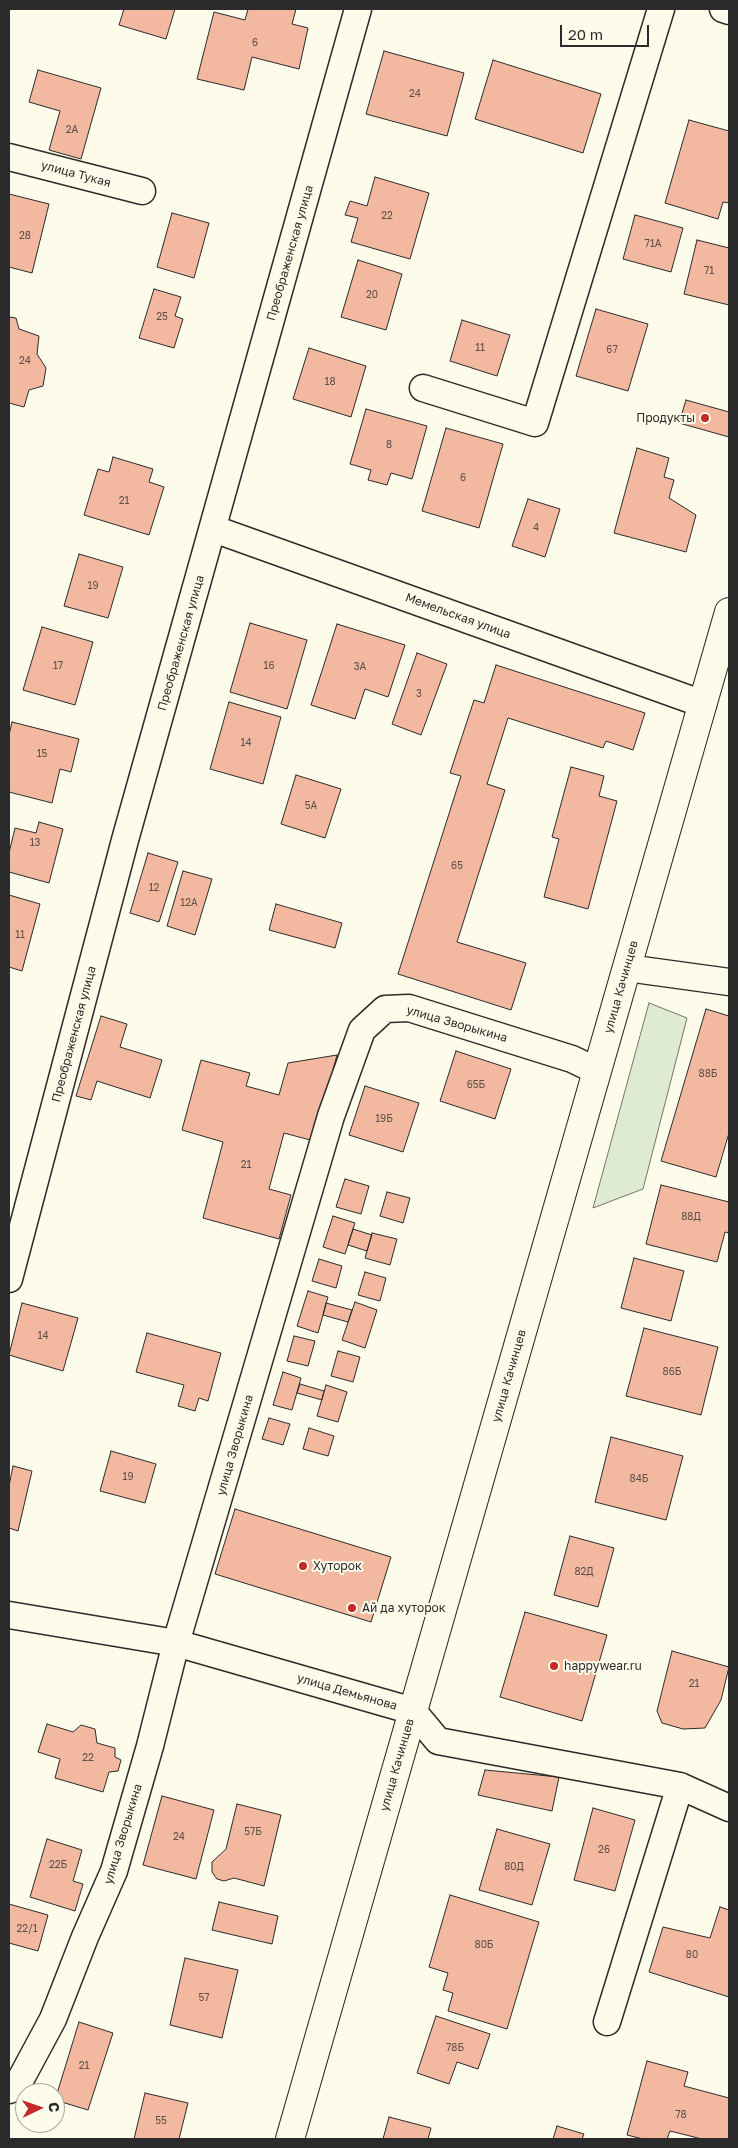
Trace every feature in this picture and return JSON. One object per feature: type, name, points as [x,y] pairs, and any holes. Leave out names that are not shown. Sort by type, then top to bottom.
[{"type":"main road","name":"улица Качинцев","points":[[290,2139],[729,612]]},
{"type":"street","name":"Преображенская улица","points":[[9,1279],[123,850],[358,9]]},
{"type":"street","points":[[423,388],[535,423],[661,9]]},
{"type":"street","points":[[723,9],[729,11]]},
{"type":"street","name":"улица Тукая","points":[[9,156],[142,192]]},
{"type":"street","name":"Мемельская улица","points":[[214,529],[703,704]]},
{"type":"street","points":[[627,968],[729,982]]},
{"type":"street","name":"улица Зворыкина","points":[[9,2090],[17,2086],[53,2019],[85,1937],[114,1871],[150,1746],[176,1643],[331,1116],[362,1030],[384,1009],[409,1008],[572,1059],[597,1071]]},
{"type":"street","name":"улица Демьянова","points":[[9,1615],[176,1643],[413,1711],[438,1741],[680,1786],[729,1808]]},
{"type":"street","points":[[607,2022],[680,1786]]},
{"type":"green space","points":[[649,1003],[687,1018],[643,1189],[593,1208]]},
{"type":"building","points":[[124,9],[175,9],[166,39],[119,25]]},
{"type":"building","points":[[248,9],[296,9],[292,24],[308,28],[299,69],[252,57],[244,90],[197,79],[214,12],[245,20]]},
{"type":"building","points":[[384,51],[464,73],[447,136],[366,114]]},
{"type":"building","points":[[493,60],[601,94],[583,153],[475,119]]},
{"type":"building","points":[[38,70],[101,88],[81,159],[49,150],[60,111],[29,102]]},
{"type":"building","points":[[689,120],[729,131],[729,203],[723,202],[718,219],[665,203]]},
{"type":"building","points":[[375,177],[429,193],[410,259],[351,242],[358,218],[345,215],[350,201],[367,206]]},
{"type":"building","points":[[9,194],[49,204],[32,273],[9,267]]},
{"type":"building","points":[[172,213],[209,223],[194,278],[157,267]]},
{"type":"building","points":[[635,215],[683,228],[671,272],[623,259]]},
{"type":"building","points":[[697,240],[729,248],[729,305],[684,294]]},
{"type":"building","points":[[358,260],[402,274],[386,330],[341,317]]},
{"type":"building","points":[[154,289],[181,297],[175,316],[183,319],[174,348],[139,338]]},
{"type":"building","points":[[596,309],[648,324],[628,391],[576,376]]},
{"type":"building","points":[[9,317],[16,318],[19,329],[39,336],[37,354],[46,368],[43,386],[29,390],[24,407],[9,403]]},
{"type":"building","points":[[462,320],[510,335],[497,376],[450,361]]},
{"type":"building","points":[[309,348],[366,366],[351,417],[293,399]]},
{"type":"building","name":"Продукты","points":[[686,400],[729,412],[729,437],[679,423]]},
{"type":"building","points":[[366,409],[427,426],[412,479],[391,473],[387,485],[368,480],[371,470],[350,464]]},
{"type":"building","points":[[446,428],[503,444],[479,528],[422,511]]},
{"type":"building","points":[[637,448],[669,458],[664,477],[674,480],[669,498],[696,515],[686,552],[614,533]]},
{"type":"building","points":[[113,457],[153,469],[149,482],[164,487],[149,535],[84,515],[98,469],[109,472]]},
{"type":"building","points":[[528,499],[560,509],[545,557],[512,546]]},
{"type":"building","points":[[79,554],[123,567],[108,618],[64,606]]},
{"type":"building","points":[[250,623],[307,640],[287,709],[230,692]]},
{"type":"building","points":[[337,624],[405,645],[388,697],[365,689],[355,719],[311,705]]},
{"type":"building","points":[[42,627],[93,642],[75,705],[23,690]]},
{"type":"building","points":[[417,653],[447,664],[421,735],[392,724]]},
{"type":"building","points":[[496,665],[645,713],[633,750],[606,741],[603,748],[508,718],[487,784],[505,790],[457,942],[526,963],[511,1010],[398,974],[461,776],[450,773],[474,700],[484,703]]},
{"type":"building","points":[[229,702],[281,717],[263,784],[210,769]]},
{"type":"building","points":[[12,722],[79,739],[71,772],[60,769],[52,803],[9,792],[9,735]]},
{"type":"building","points":[[571,767],[604,776],[599,796],[617,801],[588,909],[544,897],[559,839],[552,837]]},
{"type":"building","points":[[296,775],[341,789],[325,838],[281,824]]},
{"type":"building","points":[[39,822],[63,829],[49,883],[9,872],[9,853],[15,828],[36,833]]},
{"type":"building","points":[[148,853],[178,862],[159,922],[130,913]]},
{"type":"building","points":[[183,871],[212,879],[195,935],[167,926]]},
{"type":"building","points":[[9,895],[40,904],[22,971],[9,967]]},
{"type":"building","points":[[276,904],[342,923],[335,948],[269,930]]},
{"type":"building","points":[[706,1009],[729,1016],[729,1133],[716,1177],[661,1161]]},
{"type":"building","points":[[101,1016],[127,1024],[120,1047],[162,1060],[150,1098],[97,1081],[91,1100],[76,1096]]},
{"type":"building","points":[[456,1051],[511,1069],[495,1119],[440,1101]]},
{"type":"building","points":[[337,1055],[314,1141],[284,1133],[269,1189],[291,1195],[279,1239],[203,1218],[223,1142],[182,1130],[201,1060],[250,1073],[246,1086],[279,1095],[288,1063]]},
{"type":"building","points":[[365,1086],[419,1103],[403,1152],[349,1135]]},
{"type":"building","points":[[345,1179],[369,1186],[361,1214],[336,1207]]},
{"type":"building","points":[[661,1185],[729,1202],[729,1233],[725,1232],[717,1262],[646,1244]]},
{"type":"building","points":[[387,1192],[410,1198],[403,1223],[380,1216]]},
{"type":"building","points":[[333,1216],[355,1223],[345,1254],[323,1247]]},
{"type":"building","points":[[353,1229],[372,1235],[367,1251],[348,1245]]},
{"type":"building","points":[[372,1233],[397,1239],[390,1265],[365,1258]]},
{"type":"building","points":[[634,1258],[684,1271],[671,1321],[621,1308]]},
{"type":"building","points":[[319,1259],[342,1266],[336,1288],[312,1281]]},
{"type":"building","points":[[365,1272],[386,1278],[380,1301],[358,1295]]},
{"type":"building","points":[[308,1291],[328,1297],[318,1333],[297,1326]]},
{"type":"building","points":[[355,1302],[377,1310],[365,1348],[342,1340]]},
{"type":"building","points":[[22,1303],[78,1318],[63,1371],[9,1355]]},
{"type":"building","points":[[326,1303],[352,1310],[348,1322],[323,1315]]},
{"type":"building","points":[[644,1328],[718,1347],[701,1415],[626,1396]]},
{"type":"building","points":[[147,1333],[221,1353],[208,1401],[199,1398],[195,1411],[178,1406],[184,1385],[136,1372]]},
{"type":"building","points":[[294,1336],[315,1341],[308,1366],[287,1361]]},
{"type":"building","points":[[338,1351],[360,1357],[353,1382],[331,1376]]},
{"type":"building","points":[[283,1372],[301,1378],[292,1410],[273,1405]]},
{"type":"building","points":[[300,1384],[324,1391],[322,1400],[297,1393]]},
{"type":"building","points":[[326,1385],[347,1392],[338,1422],[317,1416]]},
{"type":"building","points":[[269,1418],[290,1424],[283,1445],[262,1439]]},
{"type":"building","points":[[309,1428],[334,1436],[328,1456],[303,1449]]},
{"type":"building","points":[[611,1437],[683,1456],[666,1520],[595,1502]]},
{"type":"building","points":[[111,1451],[156,1464],[145,1503],[100,1491]]},
{"type":"building","points":[[13,1466],[32,1471],[18,1531],[9,1528],[9,1486]]},
{"type":"building","name":"Хуторок","points":[[235,1509],[391,1557],[371,1622],[215,1574]]},
{"type":"building","points":[[570,1536],[614,1548],[598,1607],[554,1595]]},
{"type":"building","name":"happywear.ru","points":[[525,1612],[607,1635],[582,1721],[500,1697]]},
{"type":"building","points":[[672,1651],[729,1667],[721,1700],[705,1728],[683,1729],[662,1723],[657,1711]]},
{"type":"building","points":[[47,1724],[73,1732],[81,1725],[95,1729],[97,1743],[115,1748],[115,1757],[121,1760],[118,1771],[109,1772],[103,1792],[55,1778],[60,1759],[38,1752]]},
{"type":"building","points":[[485,1770],[559,1777],[552,1811],[478,1795]]},
{"type":"building","points":[[162,1796],[214,1810],[196,1879],[143,1865]]},
{"type":"building","points":[[237,1804],[281,1815],[264,1886],[234,1878],[224,1881],[217,1879],[212,1872],[212,1862],[226,1849]]},
{"type":"building","points":[[593,1808],[635,1820],[615,1891],[574,1880]]},
{"type":"building","points":[[497,1829],[550,1844],[532,1905],[479,1890]]},
{"type":"building","points":[[47,1839],[82,1850],[73,1881],[83,1884],[75,1911],[30,1897]]},
{"type":"building","points":[[450,1895],[539,1922],[507,2029],[448,2011],[453,1993],[443,1990],[448,1973],[429,1967]]},
{"type":"building","points":[[219,1902],[278,1916],[272,1944],[212,1930]]},
{"type":"building","points":[[9,1904],[48,1915],[38,1951],[9,1943]]},
{"type":"building","points":[[720,1907],[729,1910],[729,1997],[649,1972],[663,1927],[710,1938]]},
{"type":"building","points":[[185,1958],[238,1970],[222,2038],[170,2025]]},
{"type":"building","points":[[436,2016],[490,2034],[478,2069],[457,2062],[449,2084],[417,2073]]},
{"type":"building","points":[[79,2022],[113,2033],[88,2110],[65,2103],[65,2083],[60,2083]]},
{"type":"building","points":[[647,2061],[688,2072],[684,2086],[729,2098],[729,2139],[702,2139],[670,2131],[667,2139],[643,2139],[627,2135]]},
{"type":"building","points":[[145,2093],[188,2103],[179,2139],[134,2139]]},
{"type":"building","points":[[389,2117],[431,2128],[428,2139],[383,2139]]},
{"type":"building","points":[[557,2126],[584,2134],[582,2139],[553,2139]]},
{"type":"place","name":"Продукты","points":[[705,418]]},
{"type":"place","name":"Хуторок","points":[[303,1566]]},
{"type":"place","name":"Ай да хуторок","points":[[352,1608]]},
{"type":"place","name":"happywear.ru","points":[[554,1666]]}]
